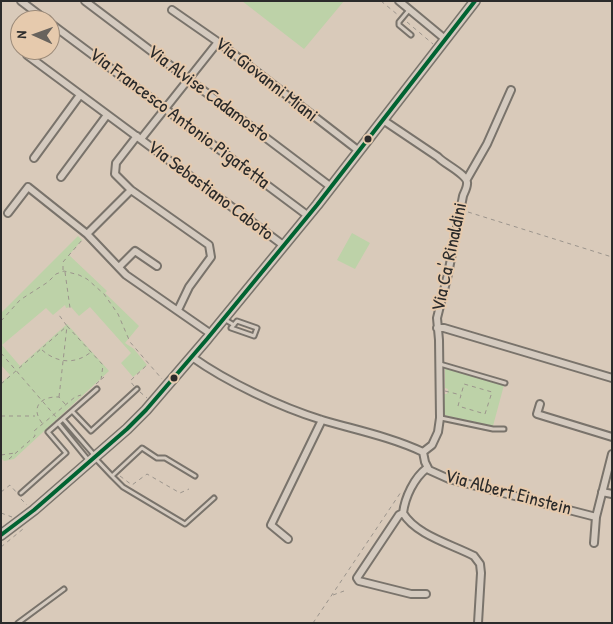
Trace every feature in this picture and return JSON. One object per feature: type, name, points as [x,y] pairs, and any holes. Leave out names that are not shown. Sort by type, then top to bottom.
[{"type":"main road","points":[[1,533],[9,524],[93,458],[146,410],[211,334],[331,187],[475,1]]},
{"type":"street","points":[[21,1],[33,10]]},
{"type":"street","name":"Via Alvise Cadamosto","points":[[85,1],[331,187]]},
{"type":"street","points":[[400,1],[445,40]]},
{"type":"street","name":"Via Giovanni Miani","points":[[172,10],[218,42],[358,152]]},
{"type":"street","name":"Via Francesco Antonio Pigafetta","points":[[60,30],[308,215]]},
{"type":"street","points":[[139,138],[218,42]]},
{"type":"street","name":"Via Sebastiano Caboto","points":[[34,60],[283,245]]},
{"type":"street","name":"Via Ca' Rinaldini","points":[[423,452],[434,442],[438,432],[440,418],[437,318],[448,274],[460,210],[468,184],[467,179],[487,144],[512,90]]},
{"type":"street","points":[[34,158],[80,94]]},
{"type":"street","points":[[61,177],[107,115]]},
{"type":"street","name":"Via Ca' Rinaldini","points":[[382,120],[438,156],[443,162],[467,179]]},
{"type":"street","name":"Via Sebastiano Caboto","points":[[131,190],[115,174],[116,163],[139,138]]},
{"type":"street","points":[[8,213],[28,187],[87,234],[126,275],[211,334]]},
{"type":"street","points":[[87,234],[131,190],[209,245],[211,257],[189,287],[178,310]]},
{"type":"street","points":[[119,267],[135,251],[157,266]]},
{"type":"street","points":[[437,328],[444,328],[612,378]]},
{"type":"street","name":"Via Albert Einstein","points":[[192,356],[224,377],[259,394],[322,420],[400,442],[423,452],[427,468],[431,472],[449,479],[596,517],[594,544]]},
{"type":"street","points":[[540,404],[537,414],[612,437]]},
{"type":"street","points":[[288,539],[270,525],[322,420]]},
{"type":"street","points":[[596,517],[612,454]]},
{"type":"street","points":[[427,468],[421,472],[410,491],[404,504],[403,513],[408,522],[420,531],[474,556],[480,564],[478,623]]},
{"type":"street","points":[[602,492],[612,494]]},
{"type":"street","points":[[403,513],[394,523],[357,578],[359,581],[411,594],[426,594]]},
{"type":"lane","points":[[409,10],[399,22],[399,26],[411,34]]},
{"type":"lane","points":[[223,319],[234,325]]},
{"type":"lane","points":[[238,321],[257,328],[254,336],[231,328],[234,325],[238,321]]},
{"type":"lane","points":[[439,364],[505,383]]},
{"type":"lane","points":[[20,494],[66,453],[48,432],[98,389]]},
{"type":"lane","points":[[72,411],[91,431],[137,389]]},
{"type":"lane","points":[[440,418],[492,429],[504,429]]},
{"type":"lane","points":[[63,419],[93,458]]},
{"type":"lane","points":[[58,423],[122,487],[185,524],[214,498]]},
{"type":"lane","points":[[112,476],[142,448],[157,458],[165,458],[195,476]]},
{"type":"lane","points":[[18,623],[64,589]]},
{"type":"path","points":[[381,1],[400,16]]},
{"type":"path","points":[[405,20],[430,42]]},
{"type":"path","points":[[460,210],[612,257]]},
{"type":"path","points":[[70,308],[63,262],[87,234]]},
{"type":"path","points":[[1,321],[20,300],[48,282],[56,274],[64,271],[71,272],[87,279],[104,294],[118,314],[130,342],[163,381]]},
{"type":"path","points":[[59,315],[103,365],[101,380]]},
{"type":"path","points":[[1,384],[67,326]]},
{"type":"path","points":[[59,397],[67,326]]},
{"type":"path","points":[[41,349],[56,360],[63,361],[83,358],[91,352]]},
{"type":"path","points":[[1,353],[55,415]]},
{"type":"path","points":[[147,398],[130,381],[149,364]]},
{"type":"path","points":[[94,386],[104,377]]},
{"type":"path","points":[[464,384],[492,392],[485,414],[458,406],[461,395],[464,384]]},
{"type":"path","points":[[9,459],[35,436],[34,431],[75,397],[79,397],[86,391]]},
{"type":"path","points":[[448,391],[461,395]]},
{"type":"path","points":[[42,424],[37,416],[37,409],[42,400],[48,397],[59,397],[66,404]]},
{"type":"path","points":[[1,416],[37,416]]},
{"type":"path","points":[[1,455],[16,453]]},
{"type":"path","points":[[115,473],[132,485],[147,474],[180,493],[190,489]]},
{"type":"path","points":[[1,492],[10,485],[20,494],[27,506],[23,509]]},
{"type":"path","points":[[312,623],[402,491]]},
{"type":"path","points":[[1,513],[12,517],[9,524]]},
{"type":"path","points":[[331,596],[344,591]]},
{"type":"green space","points":[[242,1],[344,1],[304,49]]},
{"type":"green space","points":[[352,233],[370,243],[355,269],[337,260]]},
{"type":"green space","points":[[78,236],[82,240],[69,255],[107,291],[105,293],[139,326],[125,343],[134,349],[147,365],[133,377],[121,363],[131,353],[90,307],[79,316],[71,307],[66,308],[65,305],[53,315],[46,308],[2,345],[20,366],[67,324],[109,371],[14,459],[4,461],[1,458],[1,383],[10,375],[1,365],[1,313]]},
{"type":"green space","points":[[445,368],[504,385],[493,426],[444,415],[444,394],[447,394],[448,389],[445,388]]},
{"type":"transit line","points":[[1,535],[34,510],[127,429],[146,410],[317,205],[475,1]]}]
